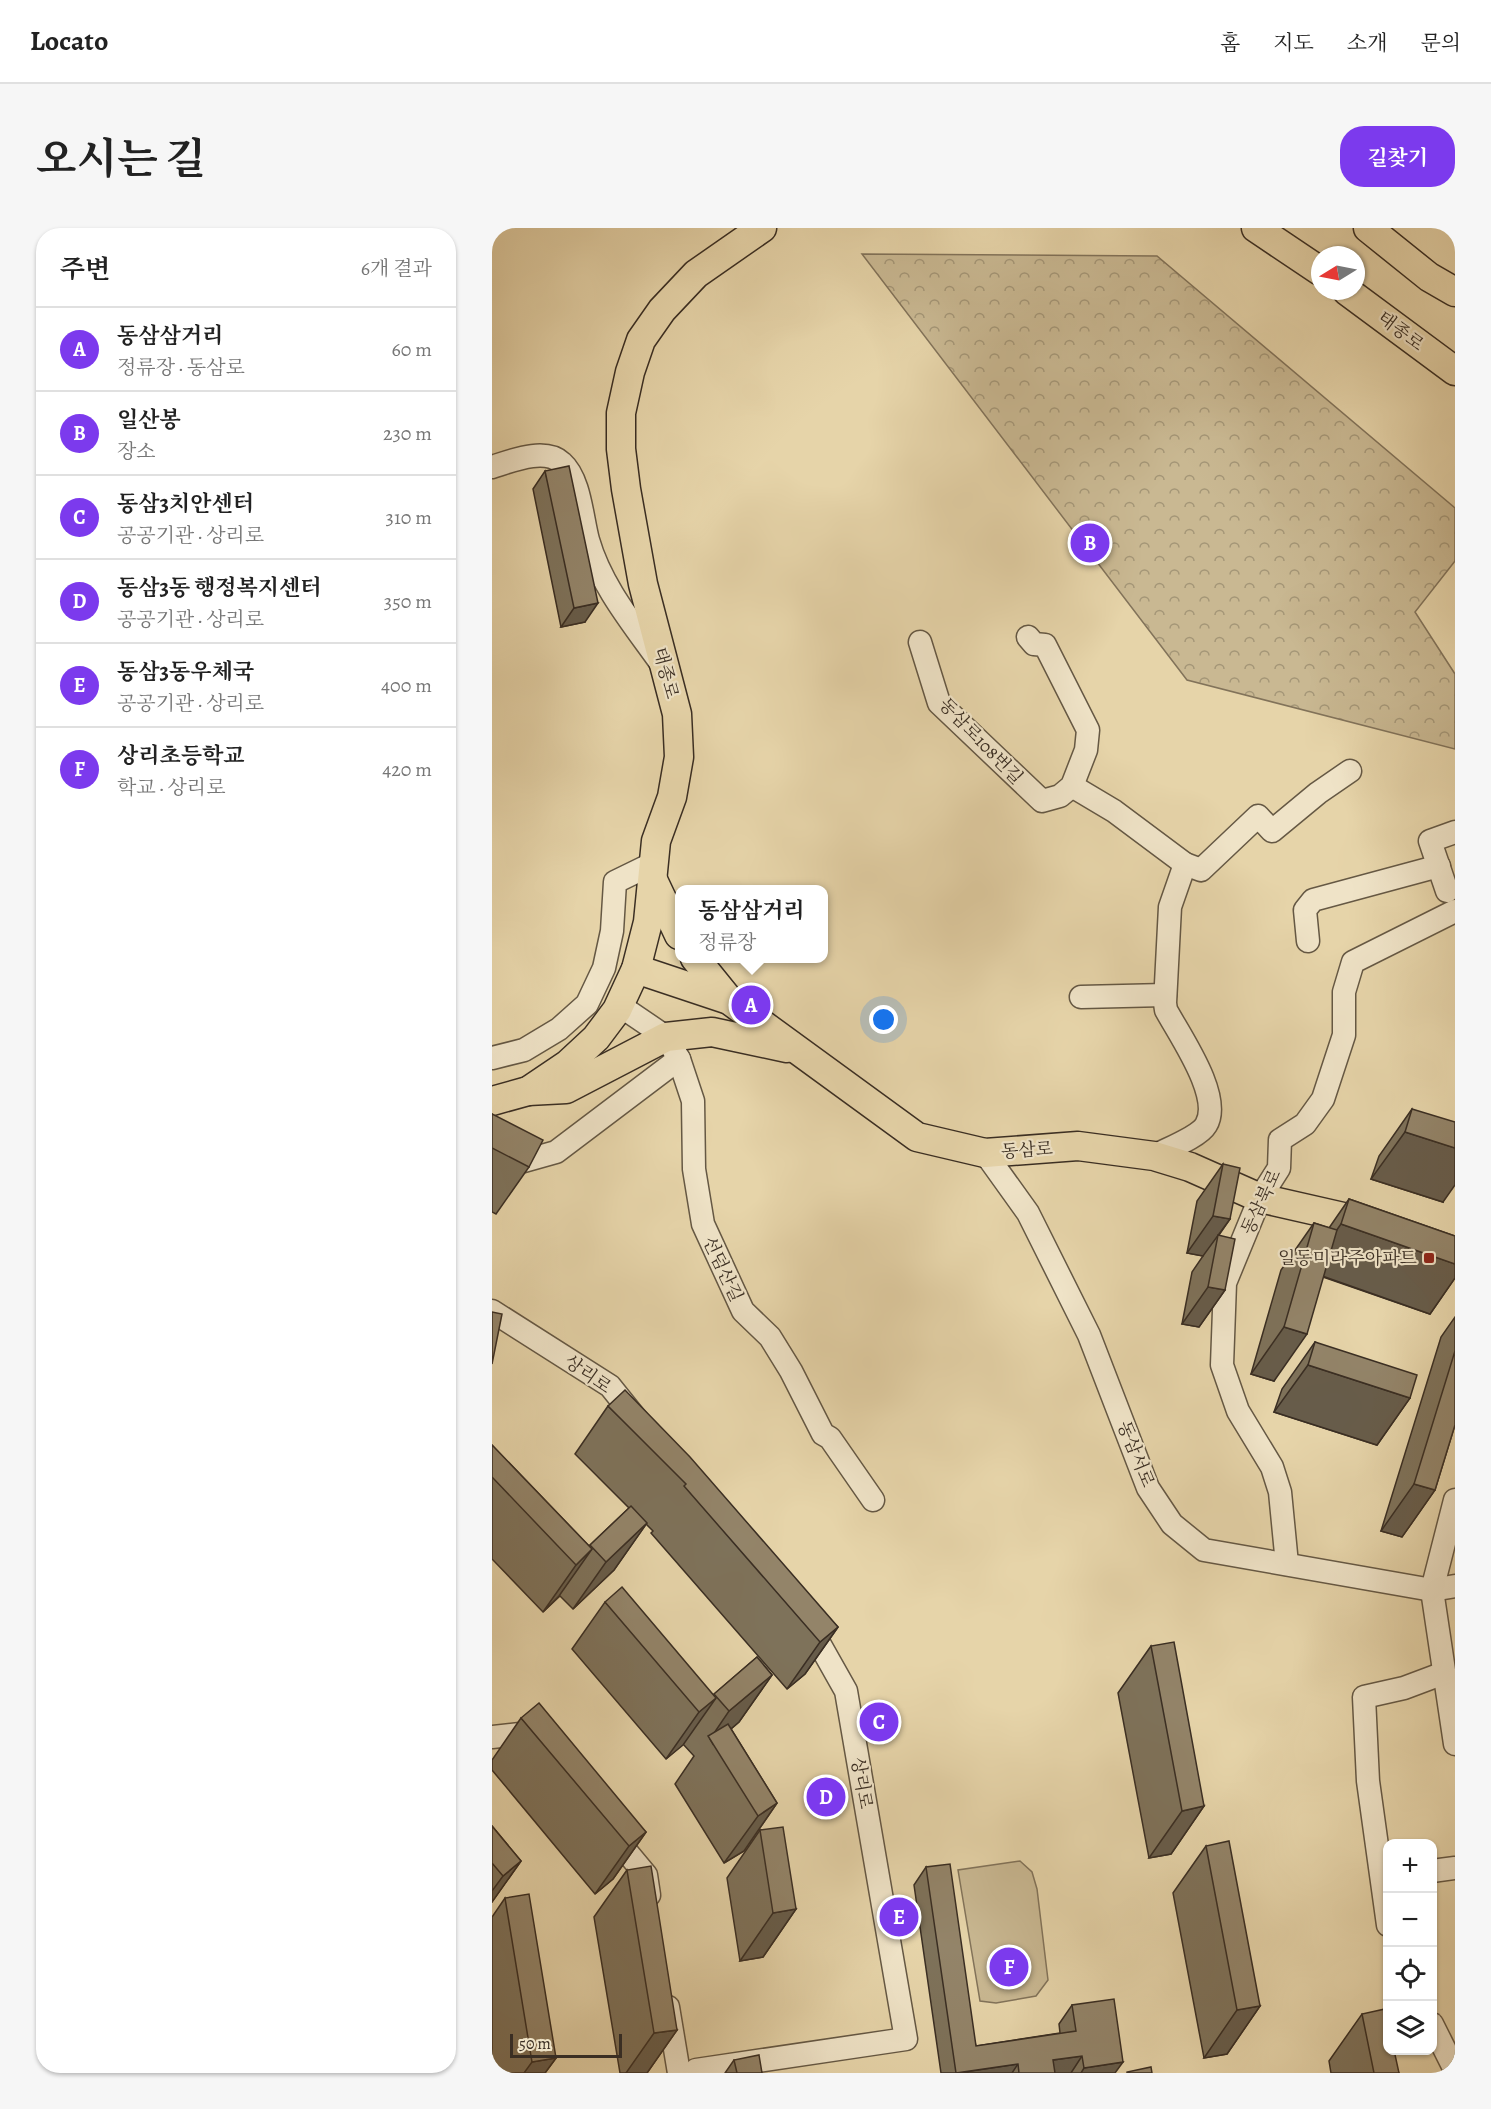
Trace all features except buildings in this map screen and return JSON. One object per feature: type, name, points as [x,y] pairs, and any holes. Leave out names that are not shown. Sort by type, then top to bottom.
[{"type":"main road","name":"태종로","points":[[492,1101],[528,1091],[568,1064],[589,1045],[619,1005],[636,969],[648,922],[656,842],[672,797],[679,757],[677,714],[643,584],[621,448],[621,413],[630,372],[641,340],[662,310],[696,274],[762,228]]},
{"type":"main road","points":[[1256,228],[1311,265]]},
{"type":"main road","points":[[1368,228],[1429,277],[1455,292]]},
{"type":"main road","name":"태종로","points":[[1359,300],[1455,371]]},
{"type":"main road","points":[[653,871],[675,925]]},
{"type":"main road","points":[[699,963],[729,1000]]},
{"type":"main road","name":"동삼로","points":[[636,969],[729,1000],[917,1137],[985,1153],[1078,1146],[1154,1156],[1190,1167],[1260,1198],[1398,1230]]},
{"type":"main road","points":[[528,1091],[566,1089],[712,1032],[798,1051]]},
{"type":"street","points":[[492,467],[542,455],[562,462],[575,484],[588,543],[609,591],[666,670]]},
{"type":"street","points":[[609,591],[643,584]]},
{"type":"street","points":[[1028,637],[1034,644],[1045,645],[1088,730],[1086,750],[1072,786],[1114,811],[1185,864],[1201,870],[1258,816],[1272,831],[1350,771]]},
{"type":"street","name":"동삼로108번길","points":[[920,642],[939,703],[1042,801],[1059,796],[1072,786]]},
{"type":"street","points":[[1451,901],[1430,841],[1455,832]]},
{"type":"street","points":[[1154,1156],[1200,1132],[1206,1125],[1211,1108],[1206,1084],[1166,1010],[1170,907],[1185,864]]},
{"type":"street","points":[[1308,941],[1305,910],[1313,900],[1439,866]]},
{"type":"street","points":[[492,1058],[524,1050],[559,1029],[587,1004],[604,968],[612,931],[615,882],[653,871]]},
{"type":"street","name":"동삼북로","points":[[1287,1564],[1280,1492],[1272,1467],[1238,1410],[1222,1365],[1225,1283],[1260,1198],[1279,1168],[1280,1140],[1305,1124],[1323,1099],[1344,1035],[1344,992],[1353,962],[1451,901]]},
{"type":"street","points":[[1081,997],[1165,995]]},
{"type":"street","points":[[492,1139],[524,1161],[556,1152],[673,1048],[619,1005]]},
{"type":"street","name":"선덤산길","points":[[673,1048],[693,1101],[694,1168],[703,1224],[717,1258],[743,1311],[770,1337],[791,1371],[823,1434],[830,1438],[873,1500]]},
{"type":"street","name":"동삼서로","points":[[985,1153],[1028,1213],[1089,1335],[1148,1488],[1172,1524],[1204,1550],[1432,1590],[1455,1586]]},
{"type":"street","name":"상리로","points":[[492,1311],[610,1386],[655,1441]]},
{"type":"street","points":[[1455,1500],[1432,1590],[1448,1679],[1455,1743]]},
{"type":"street","name":"상리로","points":[[694,2073],[696,2070],[906,2039],[846,1691],[815,1636],[794,1611]]},
{"type":"street","points":[[1383,1873],[1368,1781],[1364,1696],[1448,1679]]},
{"type":"street","points":[[492,1737],[529,1733],[551,1759]]},
{"type":"street","points":[[595,1813],[646,1875],[654,1922]]},
{"type":"street","points":[[1437,1870],[1455,1868]]},
{"type":"street","points":[[665,1991],[679,2073]]},
{"type":"street","points":[[1437,2034],[1455,2070]]},
{"type":"green space","points":[[862,254],[1157,256],[1455,508],[1455,561],[1415,612],[1455,674],[1455,749],[1187,680]]},
{"type":"green space","points":[[1020,1861],[1032,1872],[1037,1889],[1048,1980],[1036,1996],[996,2003],[980,2001],[958,1870]]},
{"type":"place","name":"일산봉","points":[[1090,543]]},
{"type":"place","name":"동삼삼거리","points":[[751,1005]]},
{"type":"place","name":"일동미라주아파트","points":[[1429,1258]]},
{"type":"place","name":"동삼3치안센터","points":[[879,1722]]},
{"type":"place","name":"동삼3동 행정복지센터","points":[[826,1797]]},
{"type":"place","name":"동삼3동우체국","points":[[899,1917]]},
{"type":"place","name":"상리초등학교","points":[[1009,1967]]}]
